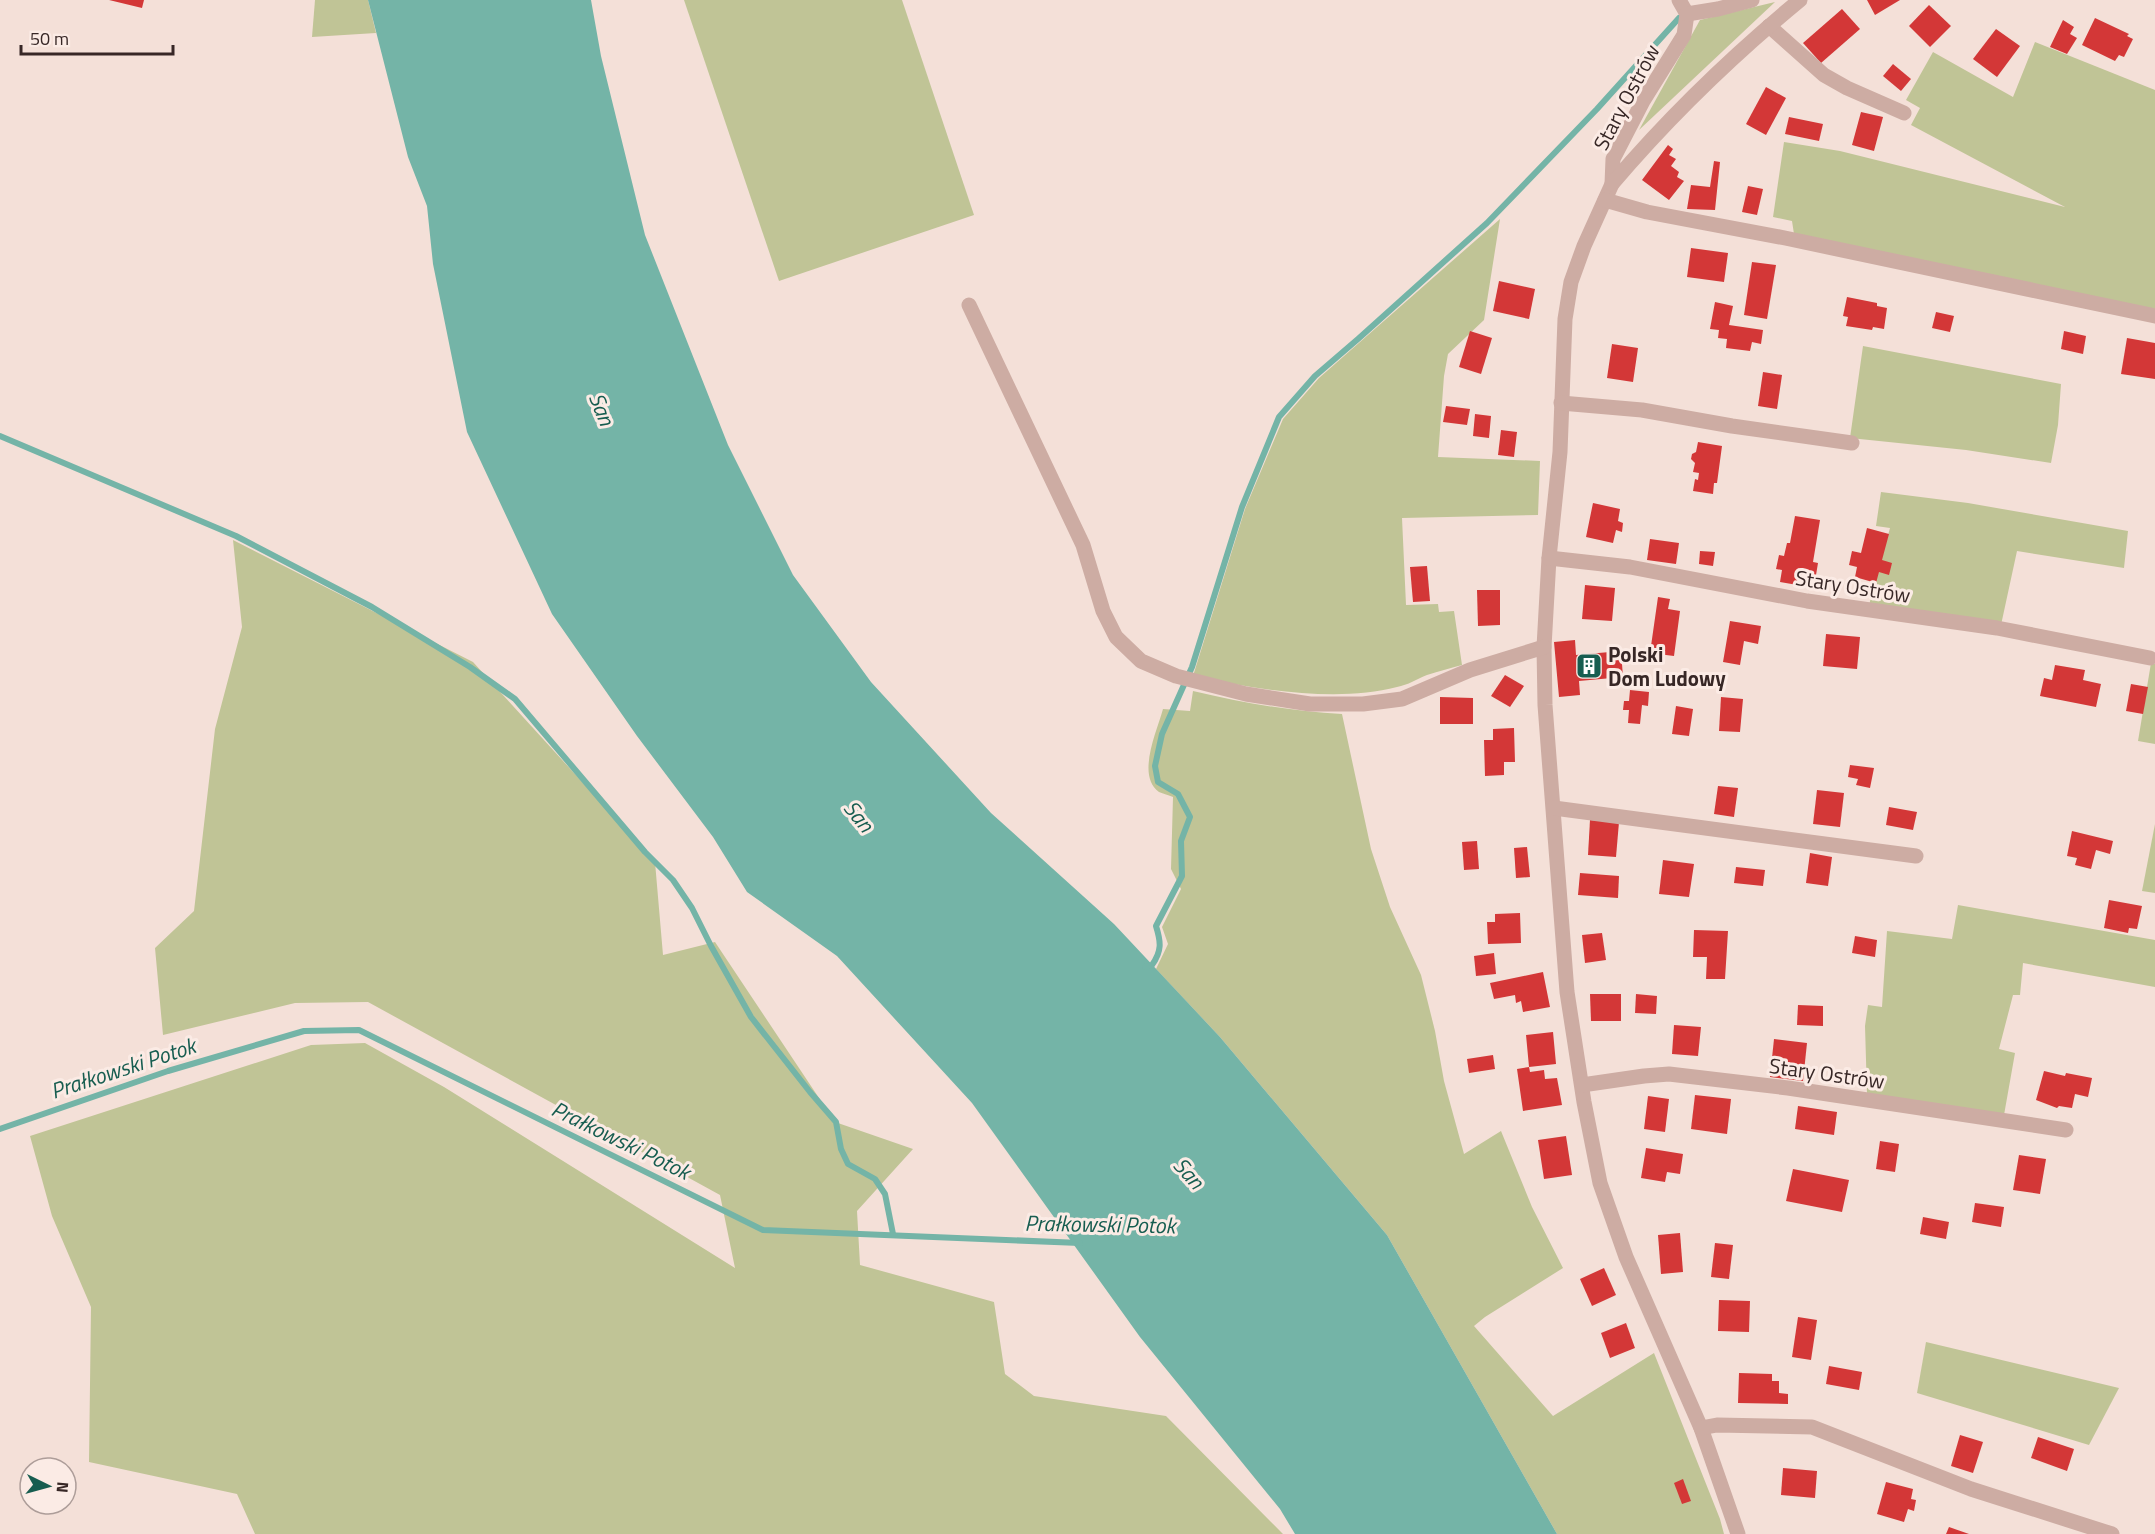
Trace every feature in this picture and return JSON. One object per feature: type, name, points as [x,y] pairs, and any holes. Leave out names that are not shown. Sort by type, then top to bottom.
[{"type":"street","points":[[1678,0],[1687,14],[1752,0]]},
{"type":"street","points":[[1612,184],[1674,115],[1768,26],[1800,0]]},
{"type":"street","name":"Stary Ostrów","points":[[1687,14],[1684,35],[1643,101],[1613,159],[1612,184],[1584,246],[1571,282],[1565,319],[1560,452],[1549,558],[1544,647],[1545,705],[1567,992],[1600,1184],[1626,1257],[1701,1428],[1738,1534]]},
{"type":"street","points":[[1768,26],[1824,75],[1847,88],[1904,113]]},
{"type":"street","points":[[1605,200],[1647,212],[1785,238],[2155,316]]},
{"type":"street","points":[[969,305],[1083,545],[1103,611],[1116,637],[1141,661],[1176,676],[1246,693],[1310,704],[1363,704],[1402,699],[1470,670],[1544,647]]},
{"type":"street","points":[[1561,403],[1642,410],[1732,426],[1852,443]]},
{"type":"street","name":"Stary Ostrów","points":[[1549,558],[1630,567],[1807,601],[1997,628],[2150,658]]},
{"type":"street","points":[[1554,807],[1916,856]]},
{"type":"street","name":"Stary Ostrów","points":[[1582,1085],[1669,1074],[1788,1088],[2066,1130]]},
{"type":"street","points":[[1701,1428],[1717,1425],[1812,1427],[1971,1489],[2112,1534]]},
{"type":"green space","points":[[315,0],[368,0],[376,33],[312,37]]},
{"type":"green space","points":[[684,0],[902,0],[974,215],[779,281]]},
{"type":"green space","points":[[1775,2],[1639,130],[1700,20]]},
{"type":"green space","points":[[2035,42],[2155,90],[2155,309],[1794,234],[1792,221],[1773,217],[1784,142],[1840,151],[2065,207],[1911,125],[1920,108],[1906,100],[1933,52],[2013,97]]},
{"type":"green space","points":[[1500,219],[1484,320],[1448,354],[1444,376],[1438,457],[1540,461],[1538,515],[1402,518],[1406,605],[1438,604],[1439,612],[1454,611],[1462,665],[1427,675],[1401,686],[1348,694],[1268,689],[1193,676],[1245,509],[1283,419],[1319,378]]},
{"type":"green space","points":[[1863,346],[2061,384],[2058,425],[2051,463],[1966,450],[1850,438]]},
{"type":"green space","points":[[1881,492],[1968,503],[2128,531],[2124,568],[2017,551],[2001,625],[1869,605],[1890,528],[1876,526]]},
{"type":"green space","points":[[233,540],[473,662],[655,862],[663,955],[715,942],[835,1122],[913,1149],[857,1211],[860,1265],[994,1302],[1005,1374],[1034,1396],[1166,1416],[1283,1534],[255,1534],[237,1494],[89,1462],[91,1307],[52,1216],[30,1136],[311,1045],[365,1043],[444,1087],[735,1268],[720,1195],[368,1002],[295,1003],[163,1035],[155,948],[194,911],[215,729],[242,627]]},
{"type":"green space","points":[[2151,663],[2155,664],[2155,744],[2138,741]]},
{"type":"green space","points":[[1193,691],[1267,706],[1342,714],[1371,849],[1390,907],[1421,975],[1435,1031],[1444,1081],[1464,1154],[1501,1131],[1532,1207],[1563,1268],[1474,1326],[1553,1416],[1654,1353],[1724,1534],[1557,1534],[1387,1235],[1220,1037],[1156,969],[1168,944],[1162,927],[1181,889],[1171,869],[1173,797],[1159,792],[1152,785],[1149,775],[1150,753],[1163,709],[1190,711]]},
{"type":"green space","points":[[2155,824],[2155,893],[2142,891]]},
{"type":"green space","points":[[1958,905],[2155,940],[2155,987],[2023,963],[2020,995],[2013,995],[1999,1049],[2015,1053],[2004,1115],[1867,1094],[1865,1026],[1868,1005],[1882,1007],[1887,931],[1952,939]]},
{"type":"green space","points":[[1926,1342],[2119,1388],[2089,1445],[1917,1393]]},
{"type":"water","name":"San","points":[[368,0],[591,0],[601,56],[645,235],[728,445],[793,575],[871,682],[991,813],[1114,924],[1220,1037],[1387,1235],[1557,1534],[1295,1534],[1280,1509],[1140,1337],[972,1103],[837,956],[747,892],[713,837],[637,736],[552,614],[467,432],[433,264],[427,206],[408,157]]},
{"type":"building","points":[[109,0],[144,0],[142,8]]},
{"type":"building","points":[[1867,0],[1900,0],[1875,15]]},
{"type":"building","points":[[1929,5],[1951,26],[1930,47],[1909,26]]},
{"type":"building","points":[[1842,9],[1860,29],[1821,63],[1803,43]]},
{"type":"building","points":[[2095,18],[2129,34],[2127,36],[2133,39],[2124,57],[2119,55],[2115,61],[2082,45]]},
{"type":"building","points":[[2063,20],[2074,27],[2070,34],[2077,38],[2067,54],[2050,47]]},
{"type":"building","points":[[1996,29],[2020,46],[1997,77],[1973,59]]},
{"type":"building","points":[[1893,64],[1911,79],[1901,91],[1883,76]]},
{"type":"building","points":[[1766,87],[1786,98],[1766,135],[1746,124]]},
{"type":"building","points":[[1861,112],[1883,117],[1874,151],[1852,145]]},
{"type":"building","points":[[1789,117],[1823,124],[1819,141],[1785,134]]},
{"type":"building","points":[[1668,145],[1673,149],[1669,155],[1676,159],[1671,166],[1679,172],[1677,177],[1684,181],[1669,200],[1642,180]]},
{"type":"building","points":[[1714,161],[1720,162],[1715,210],[1687,209],[1691,185],[1710,187]]},
{"type":"building","points":[[1748,186],[1763,189],[1757,215],[1742,212]]},
{"type":"building","points":[[1691,248],[1728,253],[1724,282],[1687,277]]},
{"type":"building","points":[[1752,262],[1776,265],[1767,319],[1744,315]]},
{"type":"building","points":[[1499,281],[1535,289],[1529,319],[1493,311]]},
{"type":"building","points":[[1847,297],[1877,303],[1877,306],[1887,308],[1884,329],[1873,327],[1872,330],[1846,326],[1848,317],[1843,316]]},
{"type":"building","points":[[1715,302],[1733,306],[1729,325],[1763,330],[1761,344],[1752,342],[1750,351],[1726,348],[1727,339],[1718,338],[1719,330],[1710,329]]},
{"type":"building","points":[[1936,312],[1954,316],[1950,332],[1932,328]]},
{"type":"building","points":[[1470,331],[1492,338],[1481,374],[1459,367]]},
{"type":"building","points":[[2064,331],[2086,336],[2083,354],[2061,349]]},
{"type":"building","points":[[2127,338],[2155,343],[2155,379],[2121,374]]},
{"type":"building","points":[[1612,344],[1638,348],[1633,382],[1607,378]]},
{"type":"building","points":[[1763,372],[1782,375],[1777,409],[1758,406]]},
{"type":"building","points":[[1446,406],[1470,409],[1467,425],[1443,422]]},
{"type":"building","points":[[1475,414],[1491,416],[1489,438],[1473,436]]},
{"type":"building","points":[[1501,430],[1517,432],[1514,457],[1498,455]]},
{"type":"building","points":[[1698,442],[1722,446],[1717,483],[1714,483],[1713,494],[1693,491],[1695,479],[1698,480],[1699,473],[1693,472],[1695,463],[1691,459],[1692,454],[1696,452]]},
{"type":"building","points":[[1593,503],[1620,509],[1618,521],[1623,523],[1622,532],[1616,530],[1613,543],[1586,537]]},
{"type":"building","points":[[1795,516],[1820,520],[1813,562],[1818,563],[1816,575],[1811,575],[1809,587],[1780,582],[1782,570],[1776,569],[1779,555],[1784,556],[1787,543],[1790,543]]},
{"type":"building","points":[[1867,528],[1889,534],[1882,560],[1892,563],[1889,575],[1879,572],[1876,583],[1855,577],[1857,567],[1849,565],[1852,551],[1861,553]]},
{"type":"building","points":[[1650,539],[1679,543],[1676,564],[1647,560]]},
{"type":"building","points":[[1700,551],[1715,552],[1713,566],[1699,564]]},
{"type":"building","points":[[1427,566],[1430,601],[1413,602],[1410,567]]},
{"type":"building","points":[[1585,585],[1615,588],[1612,621],[1582,619]]},
{"type":"building","points":[[1477,590],[1500,590],[1500,625],[1478,626]]},
{"type":"building","points":[[1658,597],[1670,599],[1668,609],[1680,611],[1674,656],[1650,653]]},
{"type":"building","points":[[1730,621],[1761,626],[1758,644],[1744,641],[1740,665],[1723,662]]},
{"type":"building","points":[[1826,634],[1860,637],[1857,669],[1823,666]]},
{"type":"building","name":"Polski Dom Ludowy","points":[[1575,640],[1576,655],[1621,651],[1623,677],[1579,681],[1580,695],[1559,697],[1554,642]]},
{"type":"building","points":[[2055,665],[2085,670],[2083,680],[2101,684],[2096,707],[2040,696],[2044,678],[2052,680]]},
{"type":"building","points":[[1505,675],[1524,686],[1510,707],[1491,696]]},
{"type":"building","points":[[2131,684],[2148,687],[2143,714],[2126,711]]},
{"type":"building","points":[[1630,690],[1649,692],[1648,706],[1642,705],[1640,724],[1628,723],[1629,710],[1623,710],[1624,701],[1629,701]]},
{"type":"building","points":[[1440,697],[1473,698],[1473,724],[1440,724]]},
{"type":"building","points":[[1721,697],[1743,699],[1740,732],[1719,731]]},
{"type":"building","points":[[1676,706],[1693,709],[1689,736],[1672,734]]},
{"type":"building","points":[[1514,728],[1515,762],[1504,762],[1504,775],[1485,776],[1484,740],[1493,740],[1493,729]]},
{"type":"building","points":[[1850,765],[1874,768],[1870,788],[1856,785],[1858,779],[1848,777]]},
{"type":"building","points":[[1718,786],[1738,788],[1734,817],[1714,814]]},
{"type":"building","points":[[1817,790],[1844,793],[1840,827],[1813,824]]},
{"type":"building","points":[[1889,807],[1917,812],[1913,830],[1886,825]]},
{"type":"building","points":[[1590,820],[1619,822],[1616,857],[1588,855]]},
{"type":"building","points":[[2072,831],[2113,841],[2110,854],[2096,850],[2091,869],[2075,865],[2077,858],[2067,856]]},
{"type":"building","points":[[1477,841],[1479,869],[1464,870],[1462,842]]},
{"type":"building","points":[[1527,847],[1530,877],[1516,878],[1514,848]]},
{"type":"building","points":[[1810,853],[1832,857],[1828,886],[1806,883]]},
{"type":"building","points":[[1663,860],[1694,864],[1689,897],[1659,894]]},
{"type":"building","points":[[1736,867],[1765,870],[1763,886],[1734,883]]},
{"type":"building","points":[[1580,873],[1619,876],[1618,898],[1578,895]]},
{"type":"building","points":[[2109,900],[2142,906],[2137,929],[2129,928],[2128,933],[2104,928]]},
{"type":"building","points":[[1520,913],[1521,943],[1488,944],[1487,922],[1495,922],[1495,914]]},
{"type":"building","points":[[1694,930],[1728,931],[1725,979],[1706,979],[1707,957],[1693,957]]},
{"type":"building","points":[[1602,933],[1606,960],[1585,963],[1582,935]]},
{"type":"building","points":[[1855,936],[1877,940],[1875,957],[1852,953]]},
{"type":"building","points":[[1494,953],[1496,974],[1476,976],[1474,956]]},
{"type":"building","points":[[1543,972],[1550,1007],[1523,1012],[1521,1001],[1516,1003],[1515,995],[1494,999],[1490,983]]},
{"type":"building","points":[[1590,994],[1621,994],[1621,1021],[1591,1021]]},
{"type":"building","points":[[1636,994],[1657,996],[1656,1014],[1635,1013]]},
{"type":"building","points":[[1798,1005],[1823,1006],[1823,1026],[1797,1025]]},
{"type":"building","points":[[1674,1025],[1701,1027],[1698,1056],[1672,1054]]},
{"type":"building","points":[[1553,1032],[1556,1064],[1529,1067],[1526,1035]]},
{"type":"building","points":[[1774,1039],[1807,1043],[1803,1081],[1770,1077]]},
{"type":"building","points":[[1493,1055],[1495,1069],[1469,1073],[1467,1059]]},
{"type":"building","points":[[1529,1067],[1530,1072],[1544,1070],[1545,1079],[1557,1078],[1562,1105],[1523,1111],[1517,1069]]},
{"type":"building","points":[[2044,1071],[2065,1076],[2066,1073],[2092,1078],[2088,1097],[2075,1094],[2072,1108],[2059,1106],[2057,1108],[2036,1100]]},
{"type":"building","points":[[1695,1095],[1731,1099],[1727,1134],[1691,1129]]},
{"type":"building","points":[[1648,1096],[1669,1099],[1665,1132],[1644,1129]]},
{"type":"building","points":[[1798,1106],[1837,1112],[1834,1135],[1795,1129]]},
{"type":"building","points":[[1566,1136],[1572,1175],[1544,1179],[1538,1140]]},
{"type":"building","points":[[1880,1141],[1899,1144],[1895,1172],[1876,1169]]},
{"type":"building","points":[[1646,1148],[1683,1154],[1680,1174],[1667,1172],[1665,1182],[1641,1178]]},
{"type":"building","points":[[2019,1155],[2046,1159],[2040,1194],[2013,1190]]},
{"type":"building","points":[[1793,1169],[1849,1180],[1842,1212],[1786,1201]]},
{"type":"building","points":[[1975,1203],[2004,1207],[2001,1227],[1972,1222]]},
{"type":"building","points":[[1923,1217],[1949,1222],[1946,1239],[1920,1234]]},
{"type":"building","points":[[1680,1233],[1683,1272],[1661,1274],[1658,1235]]},
{"type":"building","points":[[1715,1243],[1733,1245],[1729,1279],[1711,1277]]},
{"type":"building","points":[[1604,1268],[1616,1295],[1592,1306],[1580,1279]]},
{"type":"building","points":[[1719,1300],[1750,1301],[1749,1332],[1718,1331]]},
{"type":"building","points":[[1798,1317],[1817,1320],[1811,1360],[1792,1357]]},
{"type":"building","points":[[1626,1323],[1635,1348],[1610,1358],[1601,1333]]},
{"type":"building","points":[[1829,1366],[1862,1372],[1859,1390],[1826,1384]]},
{"type":"building","points":[[1739,1373],[1772,1374],[1772,1381],[1779,1381],[1779,1393],[1788,1394],[1788,1404],[1738,1403]]},
{"type":"building","points":[[1960,1435],[1983,1442],[1973,1473],[1951,1466]]},
{"type":"building","points":[[2038,1437],[2074,1449],[2067,1471],[2031,1458]]},
{"type":"building","points":[[1783,1468],[1817,1471],[1815,1498],[1781,1495]]},
{"type":"building","points":[[1683,1479],[1691,1501],[1682,1504],[1674,1483]]},
{"type":"building","points":[[1886,1482],[1913,1489],[1911,1499],[1916,1500],[1914,1511],[1908,1509],[1904,1522],[1877,1514]]},
{"type":"building","points":[[1949,1527],[1969,1534],[1946,1534]]},
{"type":"waterway","points":[[1145,967],[1152,965],[1158,955],[1160,942],[1156,926],[1182,876],[1181,841],[1190,817],[1178,794],[1158,782],[1155,766],[1162,734],[1192,667],[1242,507],[1279,417],[1315,376],[1487,223],[1597,109],[1679,18]]},
{"type":"waterway","points":[[0,436],[236,536],[372,607],[470,667],[515,699],[645,852],[673,880],[692,908],[751,1017],[836,1122],[841,1149],[848,1164],[875,1179],[885,1194],[893,1234]]},
{"type":"waterway","name":"Prałkowski Potok","points":[[0,1129],[168,1071],[304,1031],[359,1030],[763,1230],[1080,1243]]},
{"type":"place","name":"Polski Dom Ludowy","points":[[1589,666]]}]
